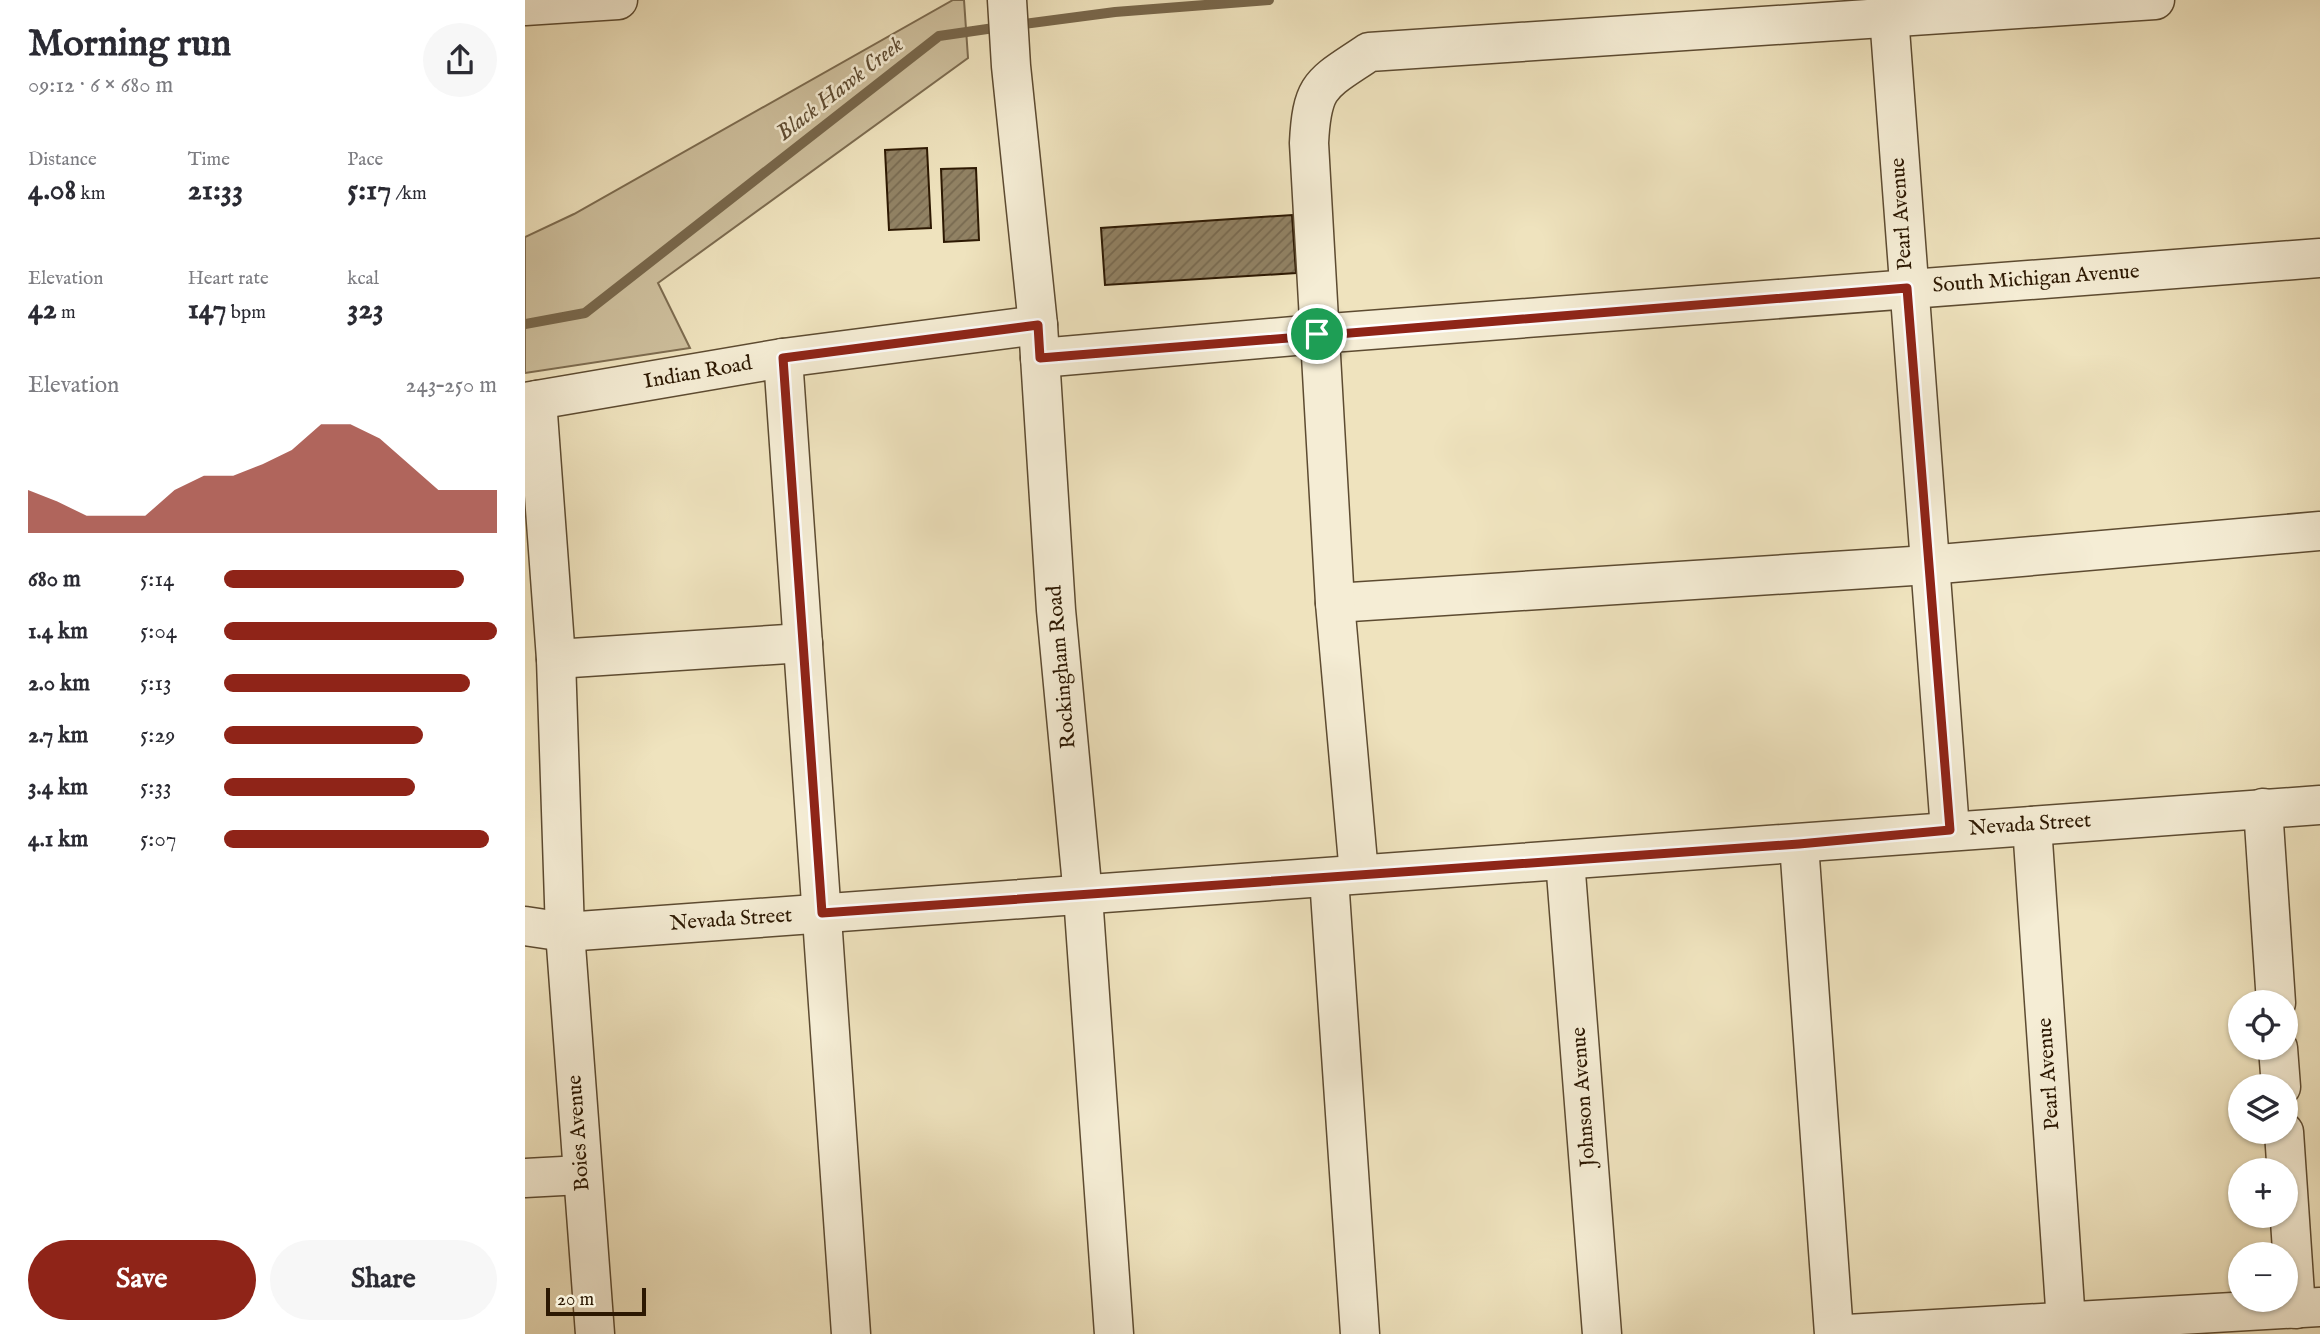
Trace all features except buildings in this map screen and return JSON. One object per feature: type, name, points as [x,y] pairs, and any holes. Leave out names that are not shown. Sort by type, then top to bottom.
[{"type":"street","points":[[525,6],[618,0]]},
{"type":"street","name":"Rockingham Road","points":[[1007,0],[1011,66],[1039,342],[1056,610],[1083,896],[1114,1334]]},
{"type":"street","points":[[1360,1334],[1335,603],[1317,334],[1309,143],[1311,105],[1324,83],[1369,52],[2155,0]]},
{"type":"street","name":"Pearl Avenue","points":[[1889,16],[1907,288],[1950,830]]},
{"type":"street","name":"South Michigan Avenue","points":[[1039,342],[1317,334],[2320,258]]},
{"type":"street","name":"Indian Road","points":[[531,401],[783,358],[1039,342]]},
{"type":"street","points":[[783,358],[851,1334]]},
{"type":"street","name":"Boies Avenue","points":[[531,401],[556,659],[565,932],[581,1175],[595,1334]]},
{"type":"street","points":[[1335,603],[1928,565],[2320,531]]},
{"type":"street","points":[[556,659],[803,643]]},
{"type":"street","name":"Nevada Street","points":[[525,926],[565,932],[2320,805]]},
{"type":"street","points":[[2263,808],[2275,990]]},
{"type":"street","name":"Pearl Avenue","points":[[2032,826],[2066,1322]]},
{"type":"street","points":[[1799,844],[1834,1334]]},
{"type":"street","name":"Johnson Avenue","points":[[1565,860],[1602,1334]]},
{"type":"street","points":[[1847,1334],[2308,1308],[2286,1144]]},
{"type":"street","points":[[525,1178],[581,1175]]},
{"type":"shaded area","points":[[953,0],[964,0],[968,58],[658,283],[690,348],[525,373],[525,237],[574,214]]},
{"type":"waterway","name":"Black Hawk Creek","points":[[1016,25],[1115,12],[1269,0]]},
{"type":"waterway","name":"Black Hawk Creek","points":[[525,324],[585,313],[939,36],[1001,27]]},
{"type":"route","points":[[1907,288],[1950,830],[1799,844],[822,913],[783,358],[1038,325],[1040,358],[1317,334],[1907,288]]}]
